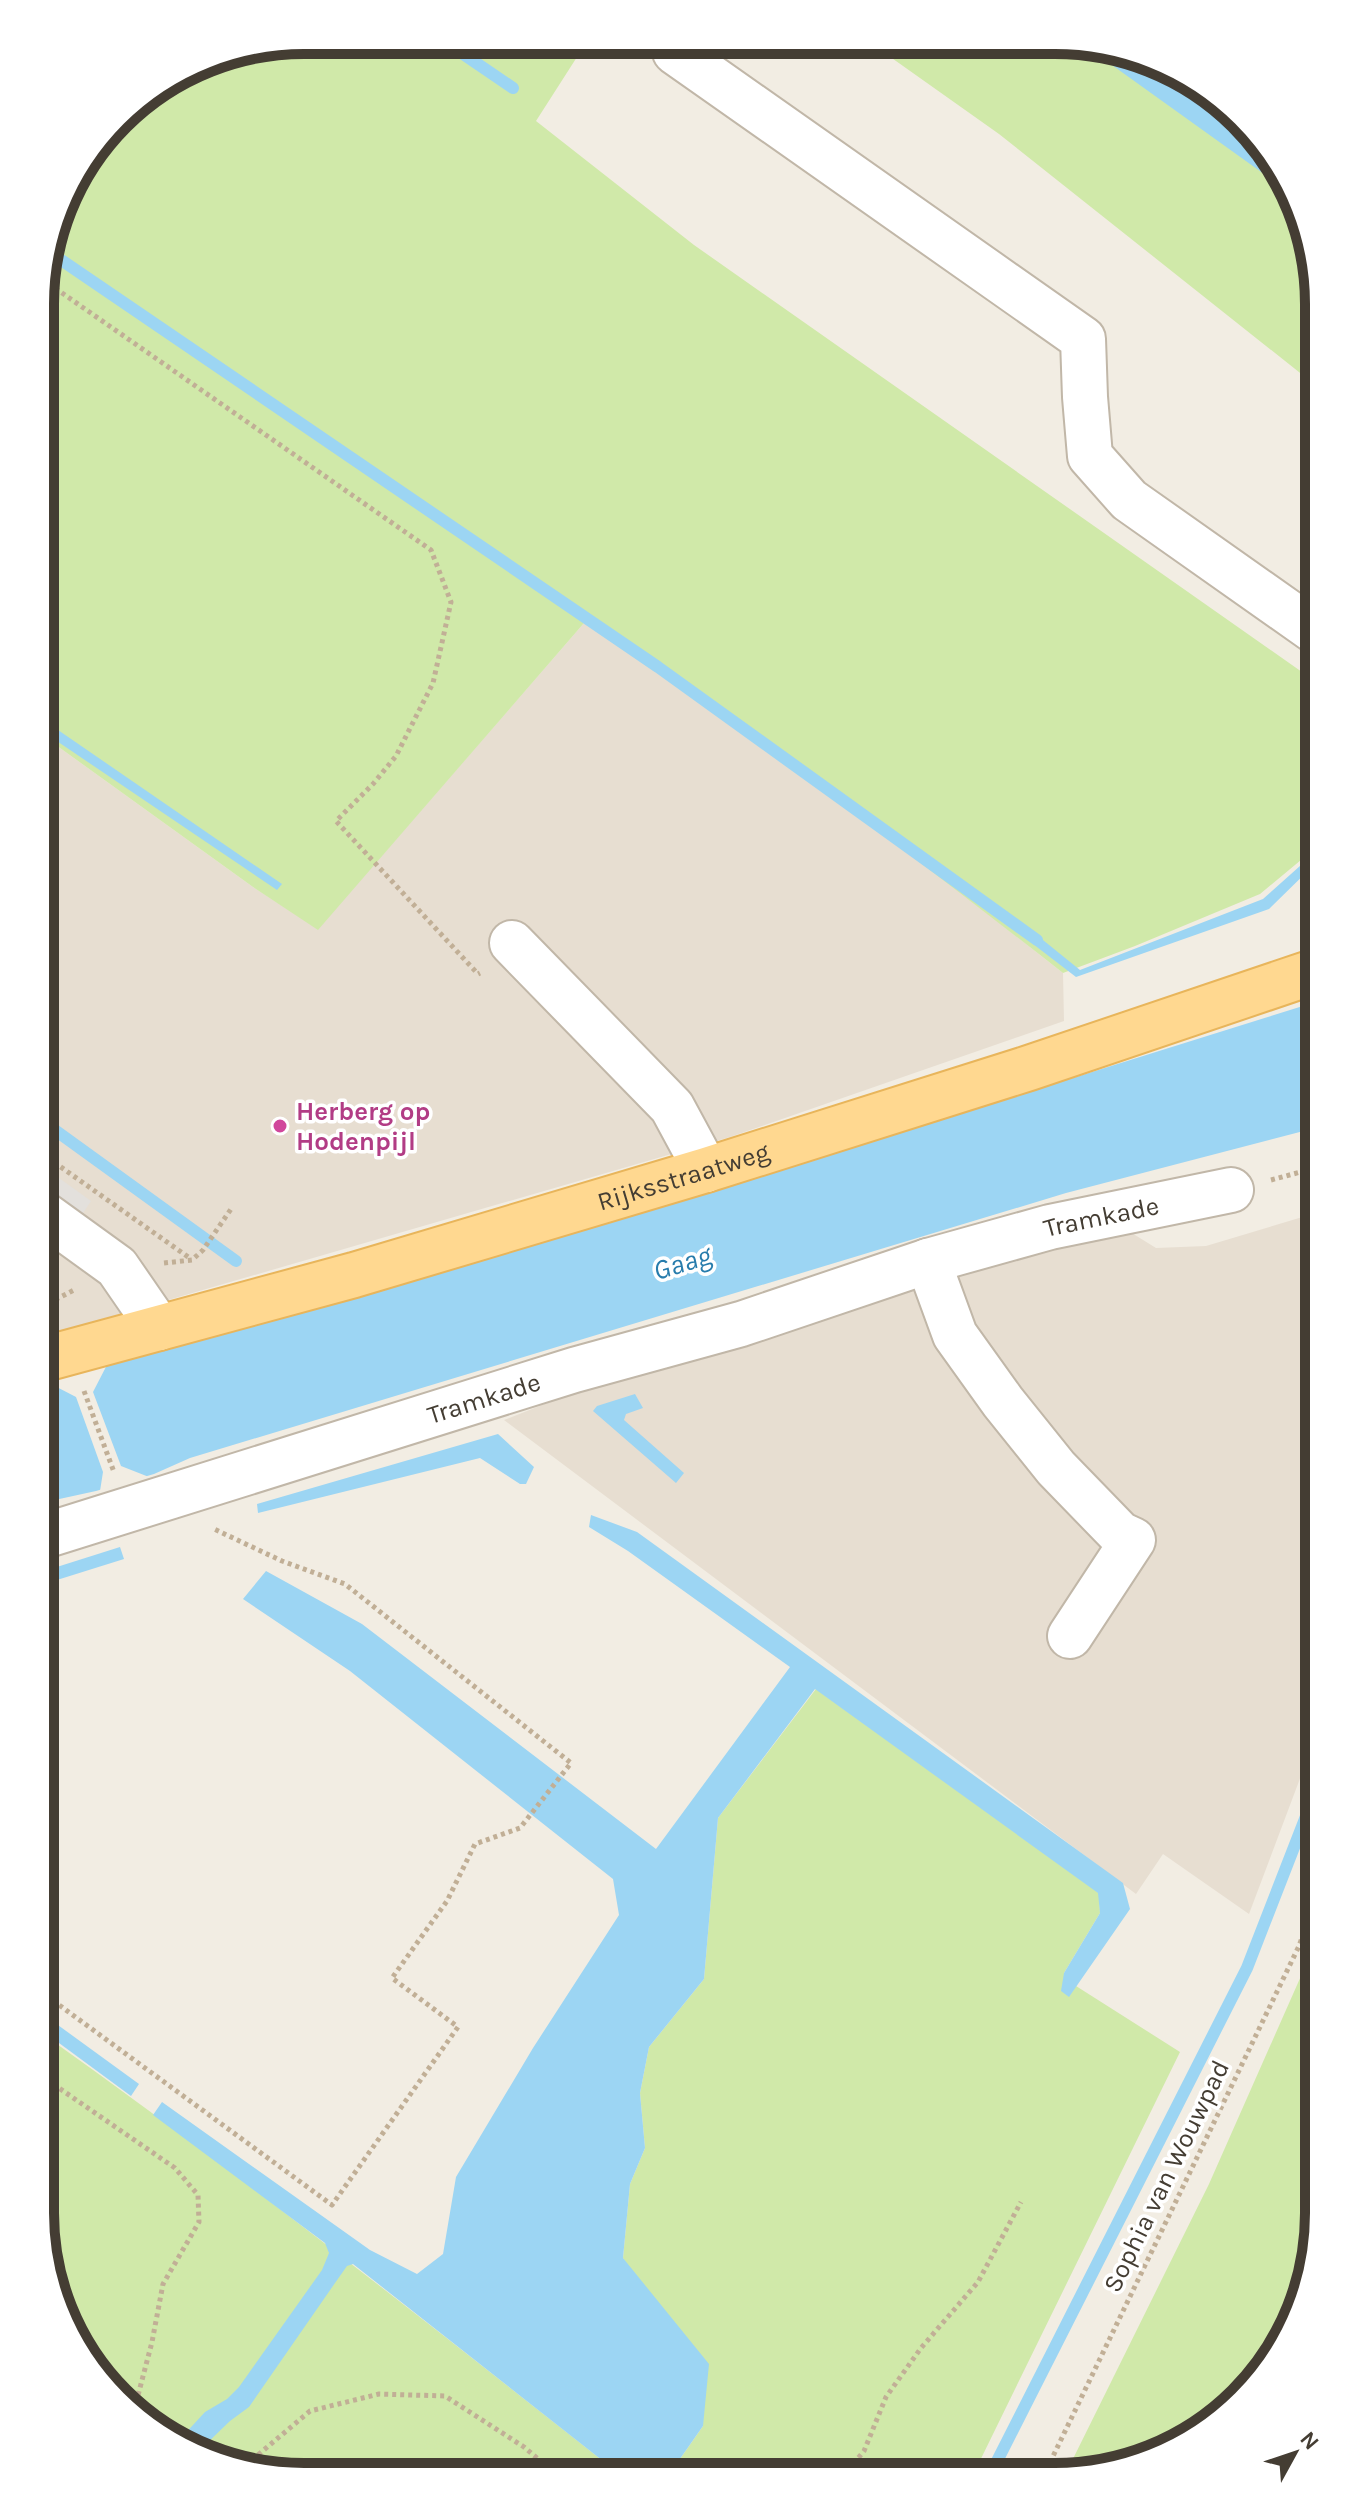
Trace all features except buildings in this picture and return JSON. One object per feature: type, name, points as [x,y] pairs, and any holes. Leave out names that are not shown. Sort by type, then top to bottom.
[{"type":"main road","name":"Rijksstraatweg","points":[[54,1356],[369,1270],[706,1170],[1014,1073],[1305,975]]},
{"type":"street","points":[[679,54],[1083,339],[1090,456],[1129,500],[1305,624]]},
{"type":"street","points":[[512,943],[672,1107],[706,1170]]},
{"type":"street","name":"Tramkade","points":[[54,1533],[574,1370],[741,1324],[928,1261],[1050,1227],[1231,1190]]},
{"type":"street","points":[[54,1221],[117,1267],[159,1328]]},
{"type":"street","points":[[928,1261],[955,1335],[1003,1402],[1056,1468],[1120,1534],[1133,1540],[1070,1636]]},
{"type":"path","points":[[55,288],[431,550],[451,602],[433,683],[396,756],[336,821],[478,974],[512,943]]},
{"type":"path","points":[[54,1162],[192,1260]]},
{"type":"path","points":[[203,1250],[231,1209]]},
{"type":"path","points":[[81,1384],[119,1486]]},
{"type":"path","points":[[54,2001],[332,2205],[458,2027],[392,1978],[447,1901],[475,1844],[520,1828],[571,1763],[345,1584],[282,1561]]},
{"type":"path","name":"Sophia van Wouwpad","points":[[1050,2463],[1304,1932]]},
{"type":"path","points":[[54,2085],[175,2168],[198,2195],[199,2222],[163,2284],[137,2399]]},
{"type":"path","points":[[854,2463],[864,2451],[886,2397],[921,2348],[978,2282],[1021,2202]]},
{"type":"path","points":[[255,2457],[310,2411],[379,2394],[445,2396],[524,2447],[543,2463]]},
{"type":"shaded area","points":[[584,623],[756,739],[919,860],[1063,973],[1064,1021],[730,1137],[54,1333],[54,744],[253,887],[318,929]]},
{"type":"shaded area","points":[[54,1174],[91,1201],[70,1233],[54,1221]]},
{"type":"shaded area","points":[[1305,1216],[1304,1767],[1249,1914],[1163,1854],[1136,1894],[504,1420],[565,1396],[1114,1222],[1156,1248],[1206,1246]]},
{"type":"green space","points":[[886,54],[1055,54],[1104,59],[1135,67],[1165,80],[1194,96],[1220,116],[1263,165],[1292,224],[1304,288],[1305,377],[999,134]]},
{"type":"green space","points":[[288,55],[579,55],[536,121],[694,245],[1305,674],[1305,857],[1260,894],[1063,973],[827,793],[707,706],[584,623],[318,930],[54,744],[54,304],[56,272],[73,208],[96,165],[116,139],[165,96],[208,73],[255,59]]},
{"type":"green space","points":[[816,1689],[1099,1893],[1100,1913],[1064,1973],[1069,1996],[1076,1986],[1180,2052],[979,2463],[677,2463],[703,2426],[623,2258],[630,2184],[645,2148],[640,2093],[649,2047],[704,1979],[718,1818]]},
{"type":"green space","points":[[1304,1969],[1304,2229],[1300,2262],[1286,2309],[1253,2365],[1232,2390],[1207,2411],[1180,2429],[1135,2450],[1071,2462],[1209,2184]]},
{"type":"green space","points":[[54,2042],[261,2195],[605,2463],[272,2461],[208,2444],[152,2411],[127,2390],[96,2352],[67,2293],[59,2262],[54,2213]]},
{"type":"water","points":[[1103,59],[1135,67],[1194,96],[1243,139],[1271,179]]},
{"type":"water","points":[[54,727],[282,884],[277,890],[54,739]]},
{"type":"water","points":[[1305,862],[1305,874],[1269,909],[1076,977],[1033,944],[1038,936],[1080,970],[1263,899]]},
{"type":"water","name":"Gaag","points":[[1305,1005],[1305,1131],[1066,1193],[190,1458],[154,1474],[54,1500],[54,1383],[112,1363],[855,1146]]},
{"type":"water","points":[[635,1394],[643,1408],[626,1414],[624,1420],[684,1473],[676,1483],[593,1411],[597,1406]]},
{"type":"water","points":[[498,1434],[534,1467],[526,1484],[520,1484],[480,1458],[258,1513],[257,1504]]},
{"type":"water","points":[[591,1515],[637,1532],[1123,1883],[1130,1909],[1069,1997],[1061,1991],[1064,1973],[1100,1913],[1098,1893],[815,1689],[718,1818],[704,1979],[649,2047],[640,2093],[645,2148],[630,2184],[623,2258],[709,2364],[703,2426],[677,2463],[606,2463],[353,2264],[347,2266],[249,2407],[207,2443],[186,2433],[205,2412],[227,2399],[239,2387],[322,2270],[329,2253],[325,2243],[153,2115],[162,2102],[370,2250],[417,2274],[443,2254],[456,2177],[533,2048],[619,1915],[613,1879],[350,1671],[243,1599],[266,1571],[362,1624],[656,1849],[790,1667],[628,1551],[589,1527]]},
{"type":"water","points":[[120,1547],[124,1559],[54,1581],[54,1568]]},
{"type":"water","points":[[54,2022],[139,2084],[131,2096],[54,2039]]},
{"type":"pier","points":[[109,1361],[93,1392],[121,1466],[149,1477],[100,1491],[103,1472],[76,1397],[54,1386],[54,1381]]},
{"type":"waterway","points":[[464,55],[513,88]]},
{"type":"waterway","points":[[59,258],[658,667],[1037,940]]},
{"type":"waterway","points":[[54,1129],[236,1261]]},
{"type":"waterway","points":[[996,2463],[1247,1968],[1304,1821]]},
{"type":"place","name":"Herberg op Hodenpijl","points":[[280,1126]]}]
